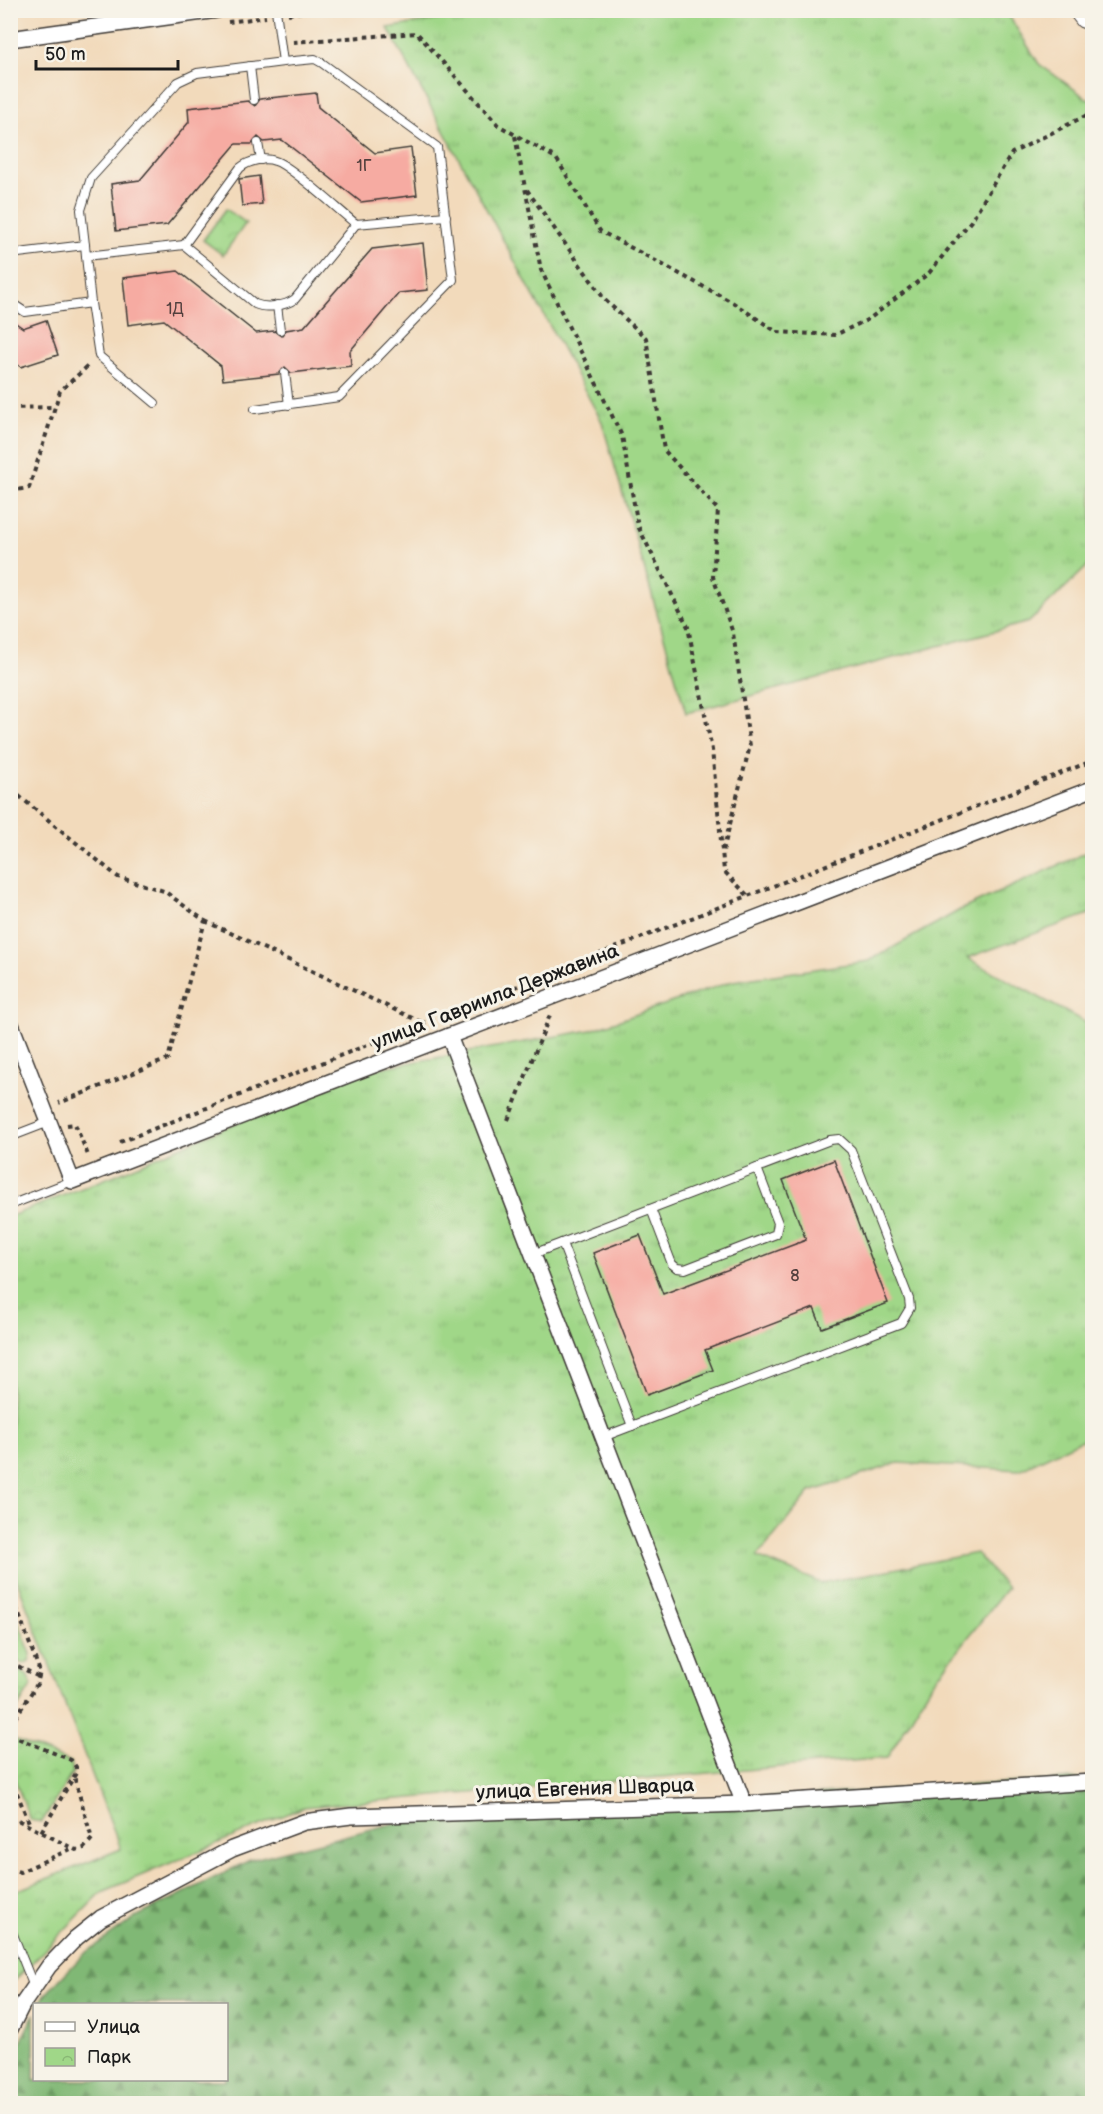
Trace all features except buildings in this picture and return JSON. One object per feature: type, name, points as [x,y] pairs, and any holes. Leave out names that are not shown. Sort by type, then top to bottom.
[{"type":"street","points":[[10,39],[216,10]]},
{"type":"street","name":"улица Гавриила Державина","points":[[72,1181],[1092,789]]},
{"type":"street","points":[[10,1022],[72,1181]]},
{"type":"street","points":[[449,1036],[744,1804]]},
{"type":"street","name":"улица Евгения Шварца","points":[[10,2029],[34,1987],[76,1938],[101,1918],[232,1849],[304,1822],[351,1816],[744,1804],[1092,1782]]},
{"type":"lane","points":[[276,10],[283,62]]},
{"type":"lane","points":[[1071,10],[1081,23],[1092,27]]},
{"type":"lane","points":[[155,403],[99,356],[81,210],[91,178],[178,82],[197,73],[315,59],[432,142],[438,153],[453,280],[339,397],[255,409]]},
{"type":"lane","points":[[250,66],[254,100]]},
{"type":"lane","points":[[258,143],[261,160]]},
{"type":"lane","points":[[184,245],[240,168],[250,162],[261,160],[280,163],[356,224],[446,216]]},
{"type":"lane","points":[[86,256],[184,245],[255,304],[267,307],[295,299],[356,224]]},
{"type":"lane","points":[[10,254],[85,245]]},
{"type":"lane","points":[[10,302],[25,312],[91,303]]},
{"type":"lane","points":[[278,305],[280,330]]},
{"type":"lane","points":[[285,373],[289,405]]},
{"type":"lane","points":[[10,1137],[48,1120]]},
{"type":"lane","points":[[533,1254],[830,1140],[845,1142],[851,1150],[909,1299],[910,1308],[901,1323],[603,1437]]},
{"type":"lane","points":[[651,1209],[672,1264],[680,1269],[696,1264],[778,1231],[778,1223],[757,1168]]},
{"type":"lane","points":[[10,1205],[72,1181]]},
{"type":"lane","points":[[562,1243],[632,1426]]},
{"type":"lane","points":[[10,1927],[34,1987]]},
{"type":"path","points":[[280,43],[417,33],[498,125],[556,158],[600,231],[732,302],[777,332],[835,335],[869,319],[929,273],[971,221],[1012,153],[1085,116],[1092,117]]},
{"type":"path","points":[[515,135],[541,270],[622,436],[638,526],[688,627],[712,750],[724,871],[748,897],[758,918]]},
{"type":"path","points":[[525,187],[605,300],[646,338],[664,450],[718,510],[713,577],[733,633],[750,746],[722,853]]},
{"type":"path","points":[[10,491],[29,488],[60,391],[99,356]]},
{"type":"path","points":[[10,408],[55,407]]},
{"type":"path","points":[[109,1147],[1092,760]]},
{"type":"path","points":[[10,794],[19,796],[118,877],[164,891],[205,921],[423,1023]]},
{"type":"path","points":[[48,1120],[168,1059],[205,921]]},
{"type":"path","points":[[508,1120],[551,1011],[538,978]]},
{"type":"path","points":[[48,1120],[73,1122],[88,1155],[99,1151]]},
{"type":"path","points":[[10,1590],[39,1664],[39,1677],[10,1726]]},
{"type":"path","points":[[10,1662],[39,1677]]},
{"type":"path","points":[[10,1736],[71,1760],[76,1767],[74,1776],[41,1832]]},
{"type":"path","points":[[10,1776],[30,1826]]},
{"type":"path","points":[[10,1866],[16,1872],[20,1872],[73,1848],[84,1848],[92,1839],[74,1776]]},
{"type":"path","points":[[10,1816],[73,1848]]},
{"type":"green space","points":[[495,10],[1006,11],[1039,64],[1092,102],[1092,562],[1029,622],[686,713],[602,422],[388,28]]},
{"type":"green space","points":[[226,209],[246,223],[223,255],[203,240]]},
{"type":"green space","points":[[1092,850],[1092,913],[967,958],[1092,1026],[1092,1435],[1019,1470],[898,1463],[810,1492],[757,1557],[821,1583],[976,1553],[1007,1588],[933,1682],[887,1758],[304,1807],[102,1892],[11,1984],[11,1893],[121,1849],[11,1565],[11,1216],[115,1175],[352,1073],[591,1030],[733,981],[869,961],[960,910]]},
{"type":"green space","points":[[10,1601],[31,1654],[29,1661],[24,1664],[11,1659]]},
{"type":"green space","points":[[11,1666],[27,1675],[32,1685],[11,1719]]},
{"type":"green space","points":[[11,1740],[71,1762],[73,1772],[42,1822],[30,1820],[11,1769]]},
{"type":"green space","points":[[1092,1778],[1092,2103],[11,2104],[16,2057],[33,2016],[33,2081],[228,2081],[228,2003],[40,2003],[83,1955],[136,1917],[250,1860],[415,1818]]}]
